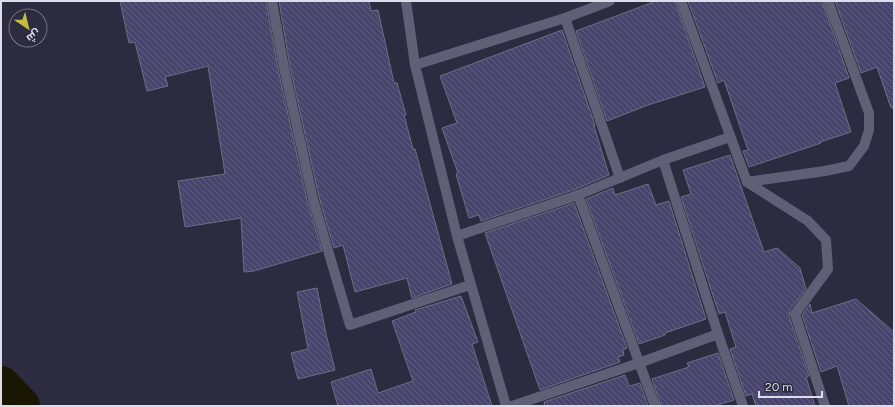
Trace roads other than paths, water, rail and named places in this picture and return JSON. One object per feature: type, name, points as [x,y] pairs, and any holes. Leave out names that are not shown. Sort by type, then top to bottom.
[{"type":"street","points":[[272,1],[284,68],[314,199],[350,325],[470,285]]},
{"type":"street","points":[[406,1],[415,65],[456,236],[506,406]]},
{"type":"street","points":[[681,1],[747,182],[808,221],[826,240],[828,269],[795,314],[825,406]]},
{"type":"street","points":[[747,182],[826,171],[849,166],[864,146],[869,130],[869,113],[828,1]]},
{"type":"street","points":[[415,65],[565,18],[606,2]]},
{"type":"street","points":[[565,18],[620,178]]},
{"type":"street","points":[[456,236],[578,195],[663,160],[730,137]]},
{"type":"street","points":[[663,160],[718,334],[743,406]]},
{"type":"street","points":[[578,195],[655,406]]},
{"type":"street","points":[[512,406],[531,403],[718,334]]},
{"type":"waterway","points":[[1,385],[21,406]]}]
